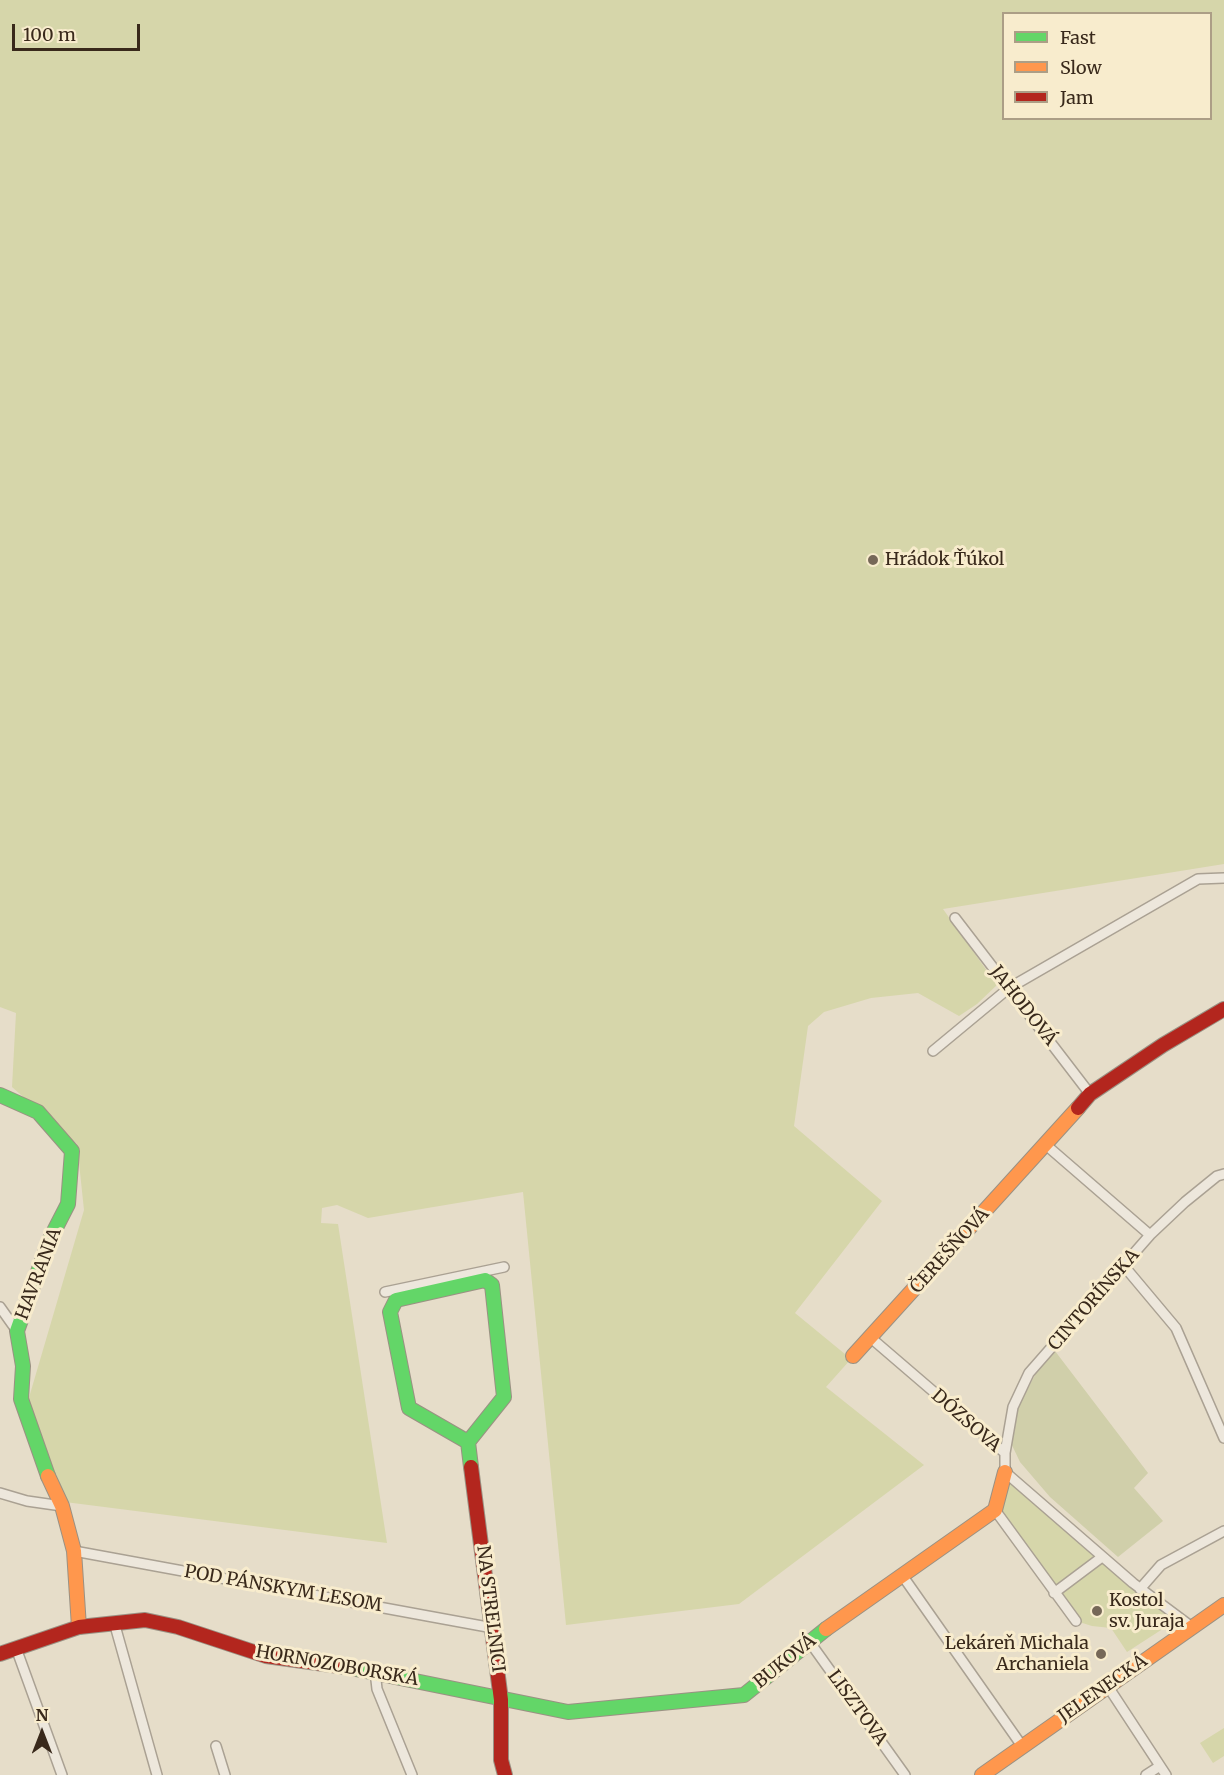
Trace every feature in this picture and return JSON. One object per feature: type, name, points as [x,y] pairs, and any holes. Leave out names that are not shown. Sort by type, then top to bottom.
[{"type":"street","points":[[933,1051],[1009,988],[1198,879],[1224,878]]},
{"type":"street","name":"JAHODOVÁ","points":[[955,918],[1090,1094]]},
{"type":"street","name":"ČEREŠŇOVÁ","points":[[853,1356],[1090,1094],[1163,1045],[1224,1009]]},
{"type":"street","name":"HAVRANIA","points":[[0,1095],[38,1112],[72,1151],[68,1204],[49,1241],[17,1331],[23,1366],[21,1399],[43,1464],[62,1506],[74,1551],[80,1627]]},
{"type":"street","points":[[1046,1145],[1150,1235]]},
{"type":"street","name":"CINTORÍNSKA","points":[[1005,1453],[1013,1407],[1029,1373],[1150,1235],[1222,1174]]},
{"type":"street","points":[[1124,1266],[1176,1328],[1224,1438]]},
{"type":"street","points":[[385,1292],[419,1290],[463,1280],[504,1267]]},
{"type":"street","points":[[419,1290],[396,1300],[390,1312],[409,1408],[468,1442],[504,1397],[492,1285],[485,1280],[463,1280]]},
{"type":"street","points":[[0,1307],[17,1331]]},
{"type":"street","name":"DÓZSOVA","points":[[871,1338],[1005,1453],[1005,1472],[1140,1589],[1192,1627]]},
{"type":"street","name":"NA STRELNICI","points":[[468,1442],[493,1628],[501,1700],[501,1760],[505,1775]]},
{"type":"street","points":[[1005,1472],[995,1510],[1076,1621]]},
{"type":"street","points":[[0,1493],[27,1501],[62,1506]]},
{"type":"street","name":"BUKOVÁ","points":[[501,1700],[568,1712],[744,1695],[809,1641],[995,1510]]},
{"type":"street","points":[[1140,1589],[1161,1565],[1224,1531]]},
{"type":"street","name":"POD PÁNSKYM LESOM","points":[[74,1551],[493,1628]]},
{"type":"street","points":[[1054,1593],[1102,1557]]},
{"type":"street","points":[[902,1575],[1022,1746]]},
{"type":"street","name":"JELENECKÁ","points":[[982,1775],[1224,1605]]},
{"type":"street","name":"HORNOZOBORSKÁ","points":[[0,1654],[80,1627],[145,1620],[178,1627],[266,1656],[375,1671],[501,1700]]},
{"type":"street","points":[[114,1622],[157,1775]]},
{"type":"street","name":"LISZTOVA","points":[[809,1641],[905,1775]]},
{"type":"street","points":[[16,1648],[62,1775]]},
{"type":"street","points":[[375,1671],[377,1689],[412,1775]]},
{"type":"street","points":[[1107,1685],[1166,1775]]},
{"type":"street","points":[[216,1746],[225,1775]]},
{"type":"street","points":[[1146,1775],[1160,1766]]},
{"type":"green space","points":[[0,0],[1224,0],[1224,864],[943,909],[997,985],[977,1004],[959,1016],[918,993],[871,998],[824,1012],[808,1026],[794,1126],[882,1201],[795,1313],[851,1359],[826,1387],[924,1465],[739,1604],[566,1625],[523,1192],[368,1218],[337,1205],[322,1208],[321,1223],[338,1224],[387,1543],[65,1502],[28,1401],[84,1210],[77,1144],[12,1087],[16,1013],[0,1007]]},
{"type":"green space","points":[[1055,1351],[1148,1473],[1134,1488],[1163,1521],[1118,1557],[1050,1497],[1020,1462],[1009,1439],[1011,1421],[1036,1373]]},
{"type":"green space","points":[[1008,1481],[1083,1547],[1175,1621],[1127,1652],[1111,1628],[1076,1621],[998,1516]]},
{"type":"green space","points":[[1224,1728],[1224,1756],[1213,1763],[1200,1743]]},
{"type":"traffic: fast","points":[[0,1095],[38,1112],[72,1151],[68,1204],[49,1241],[17,1331],[23,1366],[21,1399],[48,1476]]},
{"type":"traffic: fast","points":[[468,1442],[409,1408],[390,1312],[396,1300],[485,1280],[492,1285],[504,1397],[468,1442],[471,1467]]},
{"type":"traffic: fast","points":[[346,1667],[568,1712],[744,1695],[826,1629]]},
{"type":"traffic: slow","points":[[853,1356],[1078,1108]]},
{"type":"traffic: slow","points":[[826,1629],[995,1510],[1005,1472]]},
{"type":"traffic: slow","points":[[48,1476],[62,1506],[74,1551],[79,1627]]},
{"type":"traffic: slow","points":[[982,1775],[1224,1605]]},
{"type":"traffic: jam","points":[[1078,1108],[1090,1094],[1163,1045],[1224,1009]]},
{"type":"traffic: jam","points":[[471,1467],[501,1700],[501,1760],[505,1775]]},
{"type":"traffic: jam","points":[[0,1654],[79,1627],[145,1620],[178,1627],[266,1656],[346,1667]]},
{"type":"place","name":"Hrádok Ťúkol","points":[[873,560]]},
{"type":"place","name":"Kostol sv. Juraja","points":[[1097,1611]]},
{"type":"place","name":"Lekáreň Michala Archaniela","points":[[1101,1654]]}]
